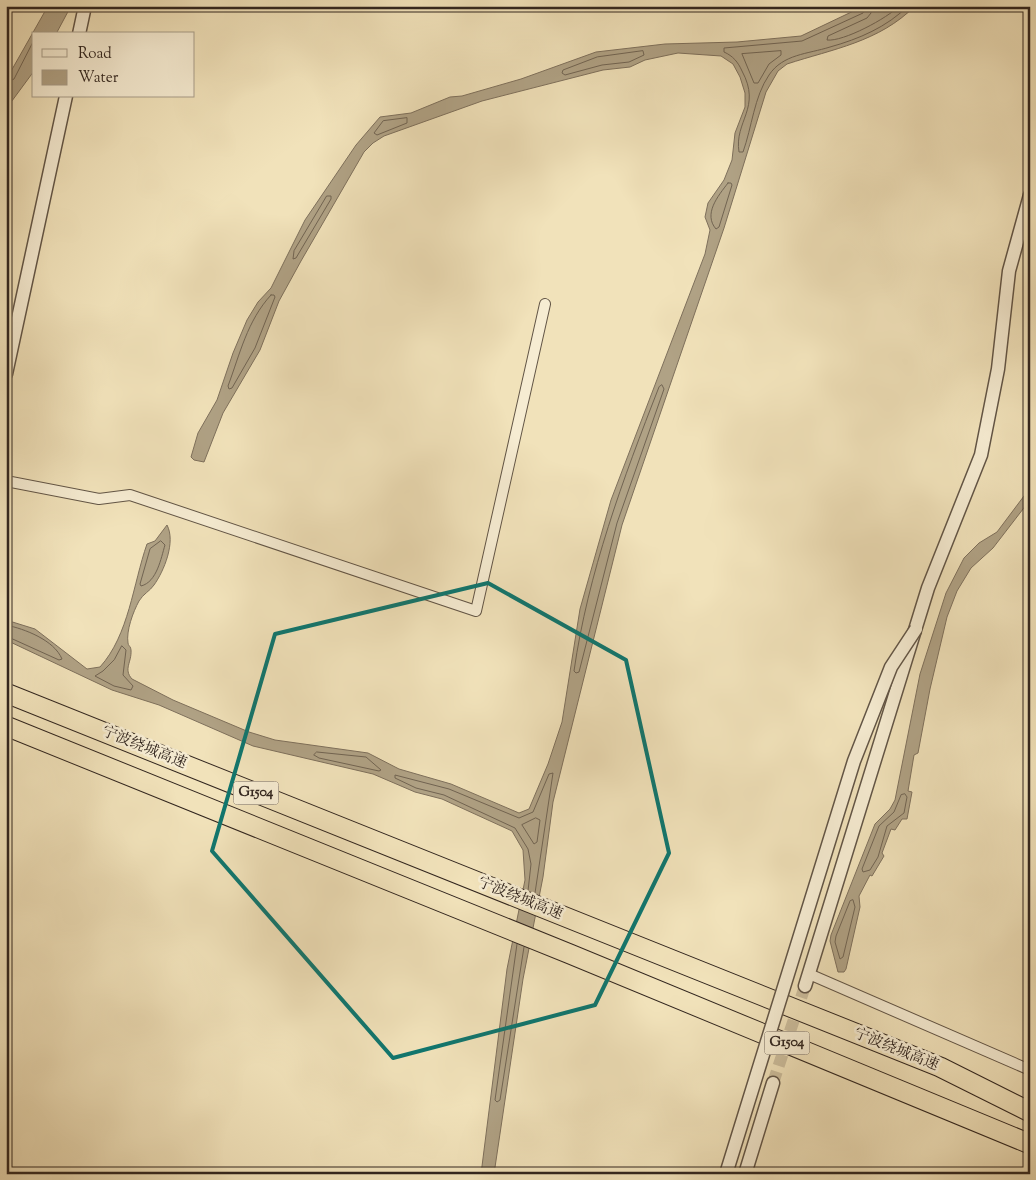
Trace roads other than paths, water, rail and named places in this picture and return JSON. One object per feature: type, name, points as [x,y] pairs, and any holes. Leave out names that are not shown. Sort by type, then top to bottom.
[{"type":"highway","name":"宁波绕城高速","points":[[6,693],[940,1067],[1030,1112]]},
{"type":"highway","name":"宁波绕城高速","points":[[6,726],[543,943],[1030,1144]]},
{"type":"street","points":[[79,32],[85,6]]},
{"type":"street","points":[[6,374],[66,98]]},
{"type":"street","points":[[805,986],[928,588],[982,455],[998,368],[1009,270],[1030,195]]},
{"type":"street","points":[[6,481],[99,499],[130,495],[476,612],[545,304]]},
{"type":"street","points":[[726,1174],[854,761],[891,668],[916,629]]},
{"type":"street","points":[[809,974],[1030,1070]]},
{"type":"street","points":[[746,1174],[773,1083]]},
{"type":"water","points":[[48,6],[71,6],[57,32],[33,32]]},
{"type":"water","points":[[864,6],[915,6],[901,18],[871,36],[838,49],[787,64],[778,71],[766,92],[724,228],[622,525],[553,802],[543,877],[523,979],[494,1174],[481,1174],[507,969],[525,880],[523,850],[512,831],[442,799],[415,792],[373,774],[253,746],[159,705],[112,690],[6,640],[6,620],[35,629],[87,669],[100,667],[118,640],[124,625],[147,544],[155,541],[167,525],[170,540],[168,556],[162,572],[154,585],[139,601],[129,627],[128,644],[131,654],[128,672],[132,679],[173,700],[249,732],[275,740],[368,753],[399,769],[451,784],[519,813],[529,809],[548,764],[562,722],[580,609],[611,500],[705,254],[710,230],[705,217],[708,203],[724,180],[732,160],[735,133],[745,107],[745,93],[733,64],[721,56],[678,53],[645,60],[630,67],[603,70],[482,101],[384,136],[373,143],[364,152],[279,301],[260,350],[223,413],[204,462],[194,460],[191,457],[198,433],[217,400],[233,353],[247,320],[258,302],[271,288],[305,220],[356,145],[380,117],[411,113],[450,97],[462,96],[521,79],[596,52],[665,44],[737,42],[801,36]]},
{"type":"water","points":[[32,34],[32,74],[6,109],[6,80]]},
{"type":"water","points":[[1030,488],[1030,500],[993,548],[971,568],[957,591],[947,617],[930,689],[918,753],[914,755],[908,791],[912,792],[907,819],[902,819],[895,830],[891,829],[882,853],[884,856],[872,876],[870,875],[859,896],[860,907],[846,969],[844,972],[838,972],[830,941],[831,935],[875,824],[890,809],[895,800],[920,674],[946,593],[964,558],[979,543],[997,532]]},
{"type":"tunnel","points":[[773,1083],[805,986]]}]
